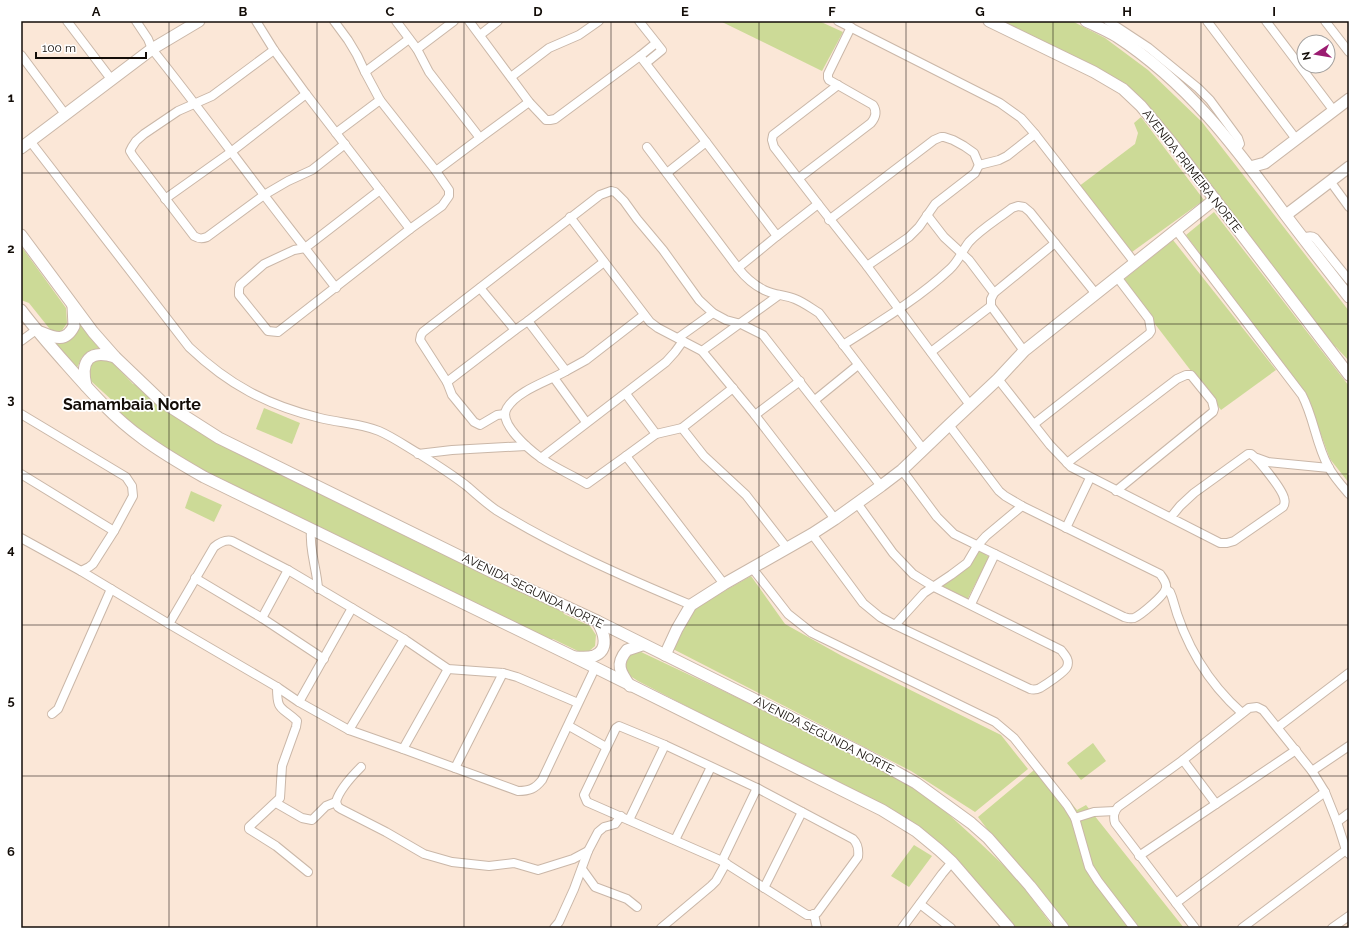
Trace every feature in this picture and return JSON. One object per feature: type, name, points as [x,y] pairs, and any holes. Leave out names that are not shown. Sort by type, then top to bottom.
[{"type":"main road","name":"AVENIDA PRIMEIRA NORTE","points":[[988,21],[1094,72],[1122,89],[1141,106],[1171,142],[1349,375]]},
{"type":"main road","points":[[1086,21],[1114,35],[1139,52],[1175,82],[1212,120],[1250,167],[1349,297]]},
{"type":"main road","points":[[25,144],[152,49],[194,22]]},
{"type":"main road","points":[[1250,167],[1265,164],[1349,99]]},
{"type":"main road","points":[[1259,179],[1265,164]]},
{"type":"main road","points":[[1286,215],[1349,167]]},
{"type":"main road","points":[[665,655],[677,629],[691,605],[724,584],[753,569],[812,534],[902,470],[1024,351],[1215,199]]},
{"type":"main road","name":"AVENIDA SEGUNDA NORTE","points":[[21,235],[93,332],[115,357],[161,401],[219,438],[496,574],[597,621],[642,645],[862,753],[916,783],[971,823],[988,838],[1030,886],[1063,928]]},
{"type":"main road","points":[[36,330],[55,338],[65,336],[74,326],[73,306]]},
{"type":"main road","points":[[21,310],[36,330],[112,413],[142,438],[172,459],[204,477],[311,530],[574,657],[882,810],[916,831],[952,862],[1009,928]]},
{"type":"main road","points":[[86,386],[83,375],[89,358],[100,353],[115,357]]},
{"type":"main road","points":[[574,657],[595,656],[600,652],[604,641],[604,635],[602,628],[597,621]]},
{"type":"main road","points":[[631,686],[622,674],[620,660],[627,650],[642,645]]},
{"type":"street","points":[[67,21],[111,79]]},
{"type":"street","points":[[136,21],[148,39],[152,49],[196,103],[264,195],[336,288]]},
{"type":"street","points":[[256,21],[274,50],[306,94],[410,229]]},
{"type":"street","points":[[334,21],[357,55],[380,100],[436,171],[449,190],[449,196],[442,206],[410,229],[278,332],[268,331],[239,295],[240,285],[264,264],[294,250],[305,248],[380,190]]},
{"type":"street","points":[[396,21],[416,49],[429,72],[480,138]]},
{"type":"street","points":[[416,49],[454,21]]},
{"type":"street","points":[[469,21],[529,102],[546,120],[554,119],[656,43]]},
{"type":"street","points":[[480,35],[498,21]]},
{"type":"street","points":[[511,77],[549,48],[579,35],[599,21]]},
{"type":"street","points":[[639,21],[662,50],[646,63]]},
{"type":"street","points":[[838,21],[1000,103],[1021,118],[1135,263]]},
{"type":"street","points":[[1108,21],[1154,52],[1198,88],[1210,100],[1238,138],[1240,144],[1236,149]]},
{"type":"street","points":[[1207,21],[1296,139]]},
{"type":"street","points":[[1266,21],[1334,111]]},
{"type":"street","points":[[1325,21],[1349,52]]},
{"type":"street","points":[[799,178],[872,123],[875,118],[876,114],[873,105],[828,78],[828,74],[851,27]]},
{"type":"street","points":[[365,72],[409,39]]},
{"type":"street","points":[[274,50],[212,96],[172,115],[136,141],[130,151],[165,199],[194,236],[203,238],[207,237],[264,195],[288,181],[312,170],[345,144]]},
{"type":"street","points":[[21,55],[65,114]]},
{"type":"street","points":[[640,56],[777,236]]},
{"type":"street","points":[[838,85],[773,135],[772,140],[774,146],[829,220],[867,266],[970,405]]},
{"type":"street","points":[[165,199],[232,152],[306,94]]},
{"type":"street","points":[[336,133],[380,100]]},
{"type":"street","points":[[436,171],[529,102]]},
{"type":"street","points":[[979,165],[999,160],[1007,156],[1035,134]]},
{"type":"street","points":[[829,220],[934,140],[941,137],[953,140],[974,153],[979,165],[975,173],[935,204],[919,227],[909,237],[867,266]]},
{"type":"street","points":[[667,173],[706,142]]},
{"type":"street","points":[[25,144],[189,347],[207,364],[228,380],[273,404],[296,412],[355,424],[378,431],[418,454],[468,487],[480,499],[537,534],[595,563],[691,605]]},
{"type":"street","points":[[646,147],[745,277],[765,290],[794,298],[819,314],[923,449]]},
{"type":"street","points":[[1330,181],[1349,207]]},
{"type":"street","points":[[505,414],[497,415],[480,426],[474,422],[452,395],[447,382],[420,340],[421,335],[570,217],[600,195],[611,191],[616,192],[624,201],[663,250],[699,300],[713,313],[726,320],[741,324],[763,334],[881,486]]},
{"type":"street","points":[[738,268],[818,204]]},
{"type":"street","points":[[843,345],[899,309],[951,268],[974,237],[1012,208],[1018,206],[1030,212],[1096,294]]},
{"type":"street","points":[[927,215],[944,237],[969,260],[994,293]]},
{"type":"street","points":[[570,217],[650,322],[658,328],[702,351],[755,415],[835,519]]},
{"type":"street","points":[[1176,230],[1302,395],[1309,408],[1318,440],[1329,468],[1349,494]]},
{"type":"street","points":[[1304,238],[1312,236],[1315,238],[1349,280]]},
{"type":"street","points":[[1024,351],[991,306],[991,299],[994,293],[1055,243]]},
{"type":"street","points":[[447,382],[604,262]]},
{"type":"street","points":[[1034,424],[1149,334],[1151,330],[1149,319],[1117,277]]},
{"type":"street","points":[[480,288],[515,330]]},
{"type":"street","points":[[702,351],[779,295]]},
{"type":"street","points":[[931,352],[991,306]]},
{"type":"street","points":[[541,458],[666,362],[675,352],[681,340],[713,313]]},
{"type":"street","points":[[644,315],[586,360],[554,378],[541,382],[513,401],[507,407],[505,414],[508,424],[526,446],[541,458],[587,484],[656,434],[682,428],[733,388]]},
{"type":"street","points":[[528,321],[566,371]]},
{"type":"street","points":[[21,341],[36,330]]},
{"type":"street","points":[[815,400],[858,365]]},
{"type":"street","points":[[1067,463],[1176,379],[1186,375],[1191,376],[1212,401],[1214,409],[1213,412],[1116,491]]},
{"type":"street","points":[[554,378],[586,422]]},
{"type":"street","points":[[998,378],[1067,463],[1077,471],[1220,543],[1234,541],[1282,507],[1284,504],[1285,499],[1281,491],[1255,457]]},
{"type":"street","points":[[755,415],[800,381]]},
{"type":"street","points":[[626,394],[656,434]]},
{"type":"street","points":[[22,417],[126,477],[132,486],[134,496],[114,531],[93,564],[81,571]]},
{"type":"street","points":[[949,425],[999,491],[1005,496],[1022,506],[1160,574],[1164,579],[1166,589],[1170,592],[1172,597],[1186,640],[1226,699],[1242,713]]},
{"type":"street","points":[[682,428],[704,456],[746,495],[787,548]]},
{"type":"street","points":[[418,454],[452,450],[526,446]]},
{"type":"street","points":[[1171,517],[1188,498],[1207,483],[1251,454],[1268,462],[1329,468]]},
{"type":"street","points":[[626,456],[724,584]]},
{"type":"street","points":[[902,470],[937,517],[954,534],[1128,618],[1137,616],[1163,595],[1166,589]]},
{"type":"street","points":[[21,474],[114,531]]},
{"type":"street","points":[[1066,528],[1090,478]]},
{"type":"street","points":[[812,534],[863,603],[880,617],[895,625],[1030,689],[1035,690],[1040,688],[1066,669],[1068,663],[1067,658],[1061,650],[971,604],[934,587],[913,574],[893,553],[857,503]]},
{"type":"street","points":[[895,625],[924,593],[967,562],[977,546],[996,527],[1022,506]]},
{"type":"street","points":[[311,530],[310,540],[317,574],[318,589]]},
{"type":"street","points":[[21,538],[81,571],[277,687],[299,702],[349,730],[518,791],[530,790],[537,786],[542,780],[569,726],[595,668]]},
{"type":"street","points":[[169,624],[214,548],[218,544],[227,540],[232,541],[288,570],[404,639],[448,669],[502,673],[517,677],[578,703]]},
{"type":"street","points":[[971,604],[995,554]]},
{"type":"street","points":[[753,569],[788,614],[812,633],[995,722],[1009,732],[1053,786],[1075,818],[1089,866],[1098,881],[1134,928]]},
{"type":"street","points":[[262,618],[288,570]]},
{"type":"street","points":[[195,578],[262,618],[324,659]]},
{"type":"street","points":[[52,714],[58,709],[111,589]]},
{"type":"street","points":[[299,702],[352,608]]},
{"type":"street","points":[[349,730],[404,639]]},
{"type":"street","points":[[403,749],[448,669]]},
{"type":"street","points":[[455,768],[502,673]]},
{"type":"street","points":[[1278,727],[1349,673]]},
{"type":"street","points":[[277,687],[277,702],[280,707],[297,721],[296,727],[282,766],[280,798],[249,827],[276,846],[308,872]]},
{"type":"street","points":[[1195,928],[1115,823],[1113,816],[1114,811],[1183,760],[1242,713],[1253,707],[1260,708],[1278,727],[1312,771],[1325,792],[1347,852],[1242,928]]},
{"type":"street","points":[[569,726],[606,747]]},
{"type":"street","points":[[619,726],[665,745],[757,788],[856,842],[859,850],[858,857],[819,911],[811,915],[803,913],[724,862],[587,802],[584,795],[616,728],[619,726]]},
{"type":"street","points":[[629,820],[665,745]]},
{"type":"street","points":[[1312,771],[1349,746]]},
{"type":"street","points":[[1139,856],[1296,750]]},
{"type":"street","points":[[1183,760],[1216,804]]},
{"type":"street","points":[[361,767],[337,798],[336,802],[338,807],[424,854],[452,862],[489,866],[514,863],[538,870],[574,859],[588,851]]},
{"type":"street","points":[[675,840],[711,767]]},
{"type":"street","points":[[661,928],[716,881],[757,788]]},
{"type":"street","points":[[1176,903],[1325,792]]},
{"type":"street","points":[[276,803],[310,821],[314,819],[326,806],[336,802]]},
{"type":"street","points":[[1075,818],[1094,812],[1114,811]]},
{"type":"street","points":[[764,888],[802,812]]},
{"type":"street","points":[[1337,822],[1349,813]]},
{"type":"street","points":[[554,928],[559,922],[574,889],[588,851],[598,832],[604,827],[615,824],[620,816]]},
{"type":"street","points":[[902,928],[952,862]]},
{"type":"street","points":[[582,869],[595,887],[627,899],[637,907]]},
{"type":"street","points":[[920,904],[951,928]]},
{"type":"street","points":[[814,914],[817,928]]},
{"type":"street","points":[[1332,928],[1349,916]]},
{"type":"green space","points":[[720,21],[819,21],[843,32],[822,71]]},
{"type":"green space","points":[[999,21],[1072,21],[1105,38],[1148,70],[1202,122],[1349,311],[1349,361],[1336,347],[1331,345],[1135,93],[1095,66]]},
{"type":"green space","points":[[1141,117],[1204,200],[1132,252],[1078,187],[1135,144],[1138,133],[1134,123]]},
{"type":"green space","points":[[1214,212],[1349,386],[1349,483],[1330,459],[1308,400],[1186,235]]},
{"type":"green space","points":[[1173,240],[1276,370],[1221,410],[1122,281]]},
{"type":"green space","points":[[21,246],[66,308],[67,323],[61,332],[53,333],[29,303],[21,300]]},
{"type":"green space","points":[[80,324],[101,351],[95,351],[82,357],[76,370],[52,341],[76,333]]},
{"type":"green space","points":[[94,359],[110,360],[133,384],[141,386],[160,403],[561,608],[564,614],[590,626],[596,635],[595,646],[587,653],[582,653],[553,639],[545,639],[188,463],[141,431],[116,410],[115,403],[91,381],[88,373],[89,366]]},
{"type":"green space","points":[[264,408],[300,423],[292,444],[256,429]]},
{"type":"green space","points":[[191,491],[222,505],[214,522],[185,508]]},
{"type":"green space","points":[[979,550],[989,557],[967,600],[940,587],[970,566]]},
{"type":"green space","points":[[751,576],[785,624],[842,656],[1001,735],[1028,769],[975,812],[911,771],[673,649],[694,608]]},
{"type":"green space","points":[[639,651],[911,780],[1017,878],[1054,928],[1011,928],[907,821],[638,681],[624,672],[624,662],[628,654]]},
{"type":"green space","points":[[1093,743],[1106,761],[1081,780],[1067,763]]},
{"type":"green space","points":[[1040,765],[1077,810],[1086,805],[1184,928],[1063,928],[978,817]]},
{"type":"green space","points":[[914,845],[932,856],[909,887],[891,876]]},
{"type":"district","name":"Samambaia Norte","points":[[132,404]]}]
